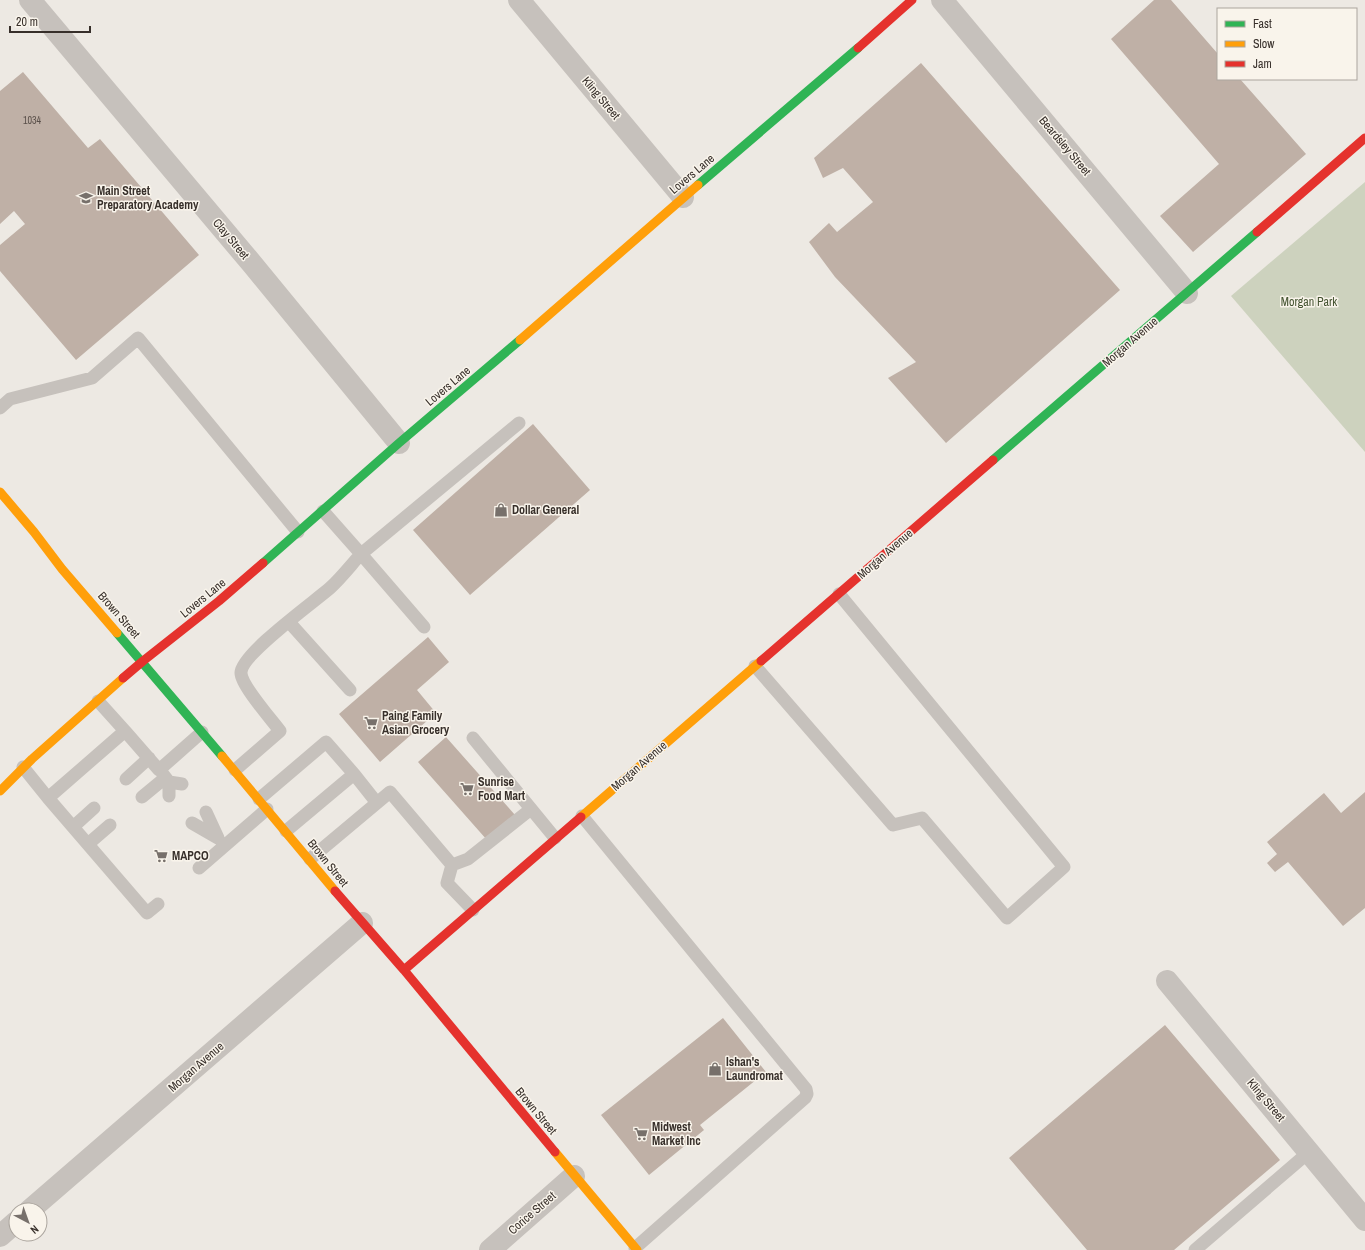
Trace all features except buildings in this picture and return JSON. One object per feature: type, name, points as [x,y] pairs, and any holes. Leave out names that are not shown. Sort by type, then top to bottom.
[{"type":"street","name":"Clay Street","points":[[30,0],[248,259],[399,443]]},
{"type":"street","name":"Kling Street","points":[[519,0],[683,197]]},
{"type":"street","name":"Lovers Lane","points":[[0,791],[23,767],[143,661],[219,601],[399,443],[912,0]]},
{"type":"street","name":"Beardsley Street","points":[[942,0],[1187,292]]},
{"type":"street","name":"Morgan Avenue","points":[[404,970],[1365,138]]},
{"type":"street","name":"Brown Street","points":[[0,492],[34,532],[62,569],[143,661],[310,859],[362,924],[404,970],[636,1249]]},
{"type":"street","name":"Morgan Avenue","points":[[39,1202],[362,924]]},
{"type":"street","name":"Kling Street","points":[[1167,981],[1365,1220]]},
{"type":"street","name":"Corice Street","points":[[490,1250],[574,1176]]},
{"type":"street","points":[[0,1236],[8,1229]]},
{"type":"lane","points":[[0,408],[10,399],[92,378],[138,338],[298,532]]},
{"type":"lane","points":[[235,770],[280,731],[247,688],[242,678],[241,669],[245,662],[265,641],[331,587],[361,554],[519,423]]},
{"type":"lane","points":[[323,511],[424,627]]},
{"type":"lane","points":[[755,666],[893,825],[922,818],[1007,918],[1064,867],[839,594]]},
{"type":"lane","points":[[289,622],[350,690]]},
{"type":"lane","points":[[98,701],[164,776],[169,796]]},
{"type":"lane","points":[[48,798],[125,731]]},
{"type":"lane","points":[[142,798],[164,776],[202,732]]},
{"type":"lane","points":[[473,738],[555,838]]},
{"type":"lane","points":[[199,868],[222,842],[326,742],[377,802]]},
{"type":"lane","points":[[126,779],[149,758]]},
{"type":"lane","points":[[23,767],[147,913],[158,904]]},
{"type":"lane","points":[[286,831],[354,774]]},
{"type":"lane","points":[[164,776],[182,784]]},
{"type":"lane","points":[[310,859],[390,792],[452,865]]},
{"type":"lane","points":[[73,827],[94,808]]},
{"type":"lane","points":[[452,865],[468,859],[531,809]]},
{"type":"lane","points":[[206,812],[222,842]]},
{"type":"lane","points":[[582,816],[806,1089],[807,1094],[805,1098],[636,1249]]},
{"type":"lane","points":[[192,823],[222,842]]},
{"type":"lane","points":[[88,844],[110,825]]},
{"type":"lane","points":[[452,865],[447,882],[473,910]]},
{"type":"lane","points":[[1195,1250],[1309,1152]]},
{"type":"green space","name":"Morgan Park","points":[[1365,182],[1365,452],[1231,296]]},
{"type":"traffic: fast","points":[[698,185],[858,48]]},
{"type":"traffic: fast","points":[[993,460],[1257,232]]},
{"type":"traffic: fast","points":[[263,563],[399,443],[520,340]]},
{"type":"traffic: fast","points":[[117,633],[222,756]]},
{"type":"traffic: slow","points":[[520,340],[698,185]]},
{"type":"traffic: slow","points":[[0,492],[34,532],[62,569],[117,633]]},
{"type":"traffic: slow","points":[[581,817],[761,661]]},
{"type":"traffic: slow","points":[[0,791],[32,759],[123,678]]},
{"type":"traffic: slow","points":[[222,756],[335,891]]},
{"type":"traffic: slow","points":[[555,1152],[637,1250]]},
{"type":"traffic: jam","points":[[858,48],[912,0]]},
{"type":"traffic: jam","points":[[1257,232],[1365,138]]},
{"type":"traffic: jam","points":[[761,661],[993,460]]},
{"type":"traffic: jam","points":[[123,678],[219,601],[263,563]]},
{"type":"traffic: jam","points":[[404,970],[581,817]]},
{"type":"traffic: jam","points":[[335,891],[404,970],[555,1152]]},
{"type":"place","name":"Main Street Preparatory Academy","points":[[86,198]]},
{"type":"place","name":"Dollar General","points":[[501,510]]},
{"type":"place","name":"Paing Family Asian Grocery","points":[[371,723]]},
{"type":"place","name":"Sunrise Food Mart","points":[[467,789]]},
{"type":"place","name":"MAPCO","points":[[161,856]]},
{"type":"place","name":"Ishan's Laundromat","points":[[715,1069]]},
{"type":"place","name":"Midwest Market Inc","points":[[641,1134]]}]
